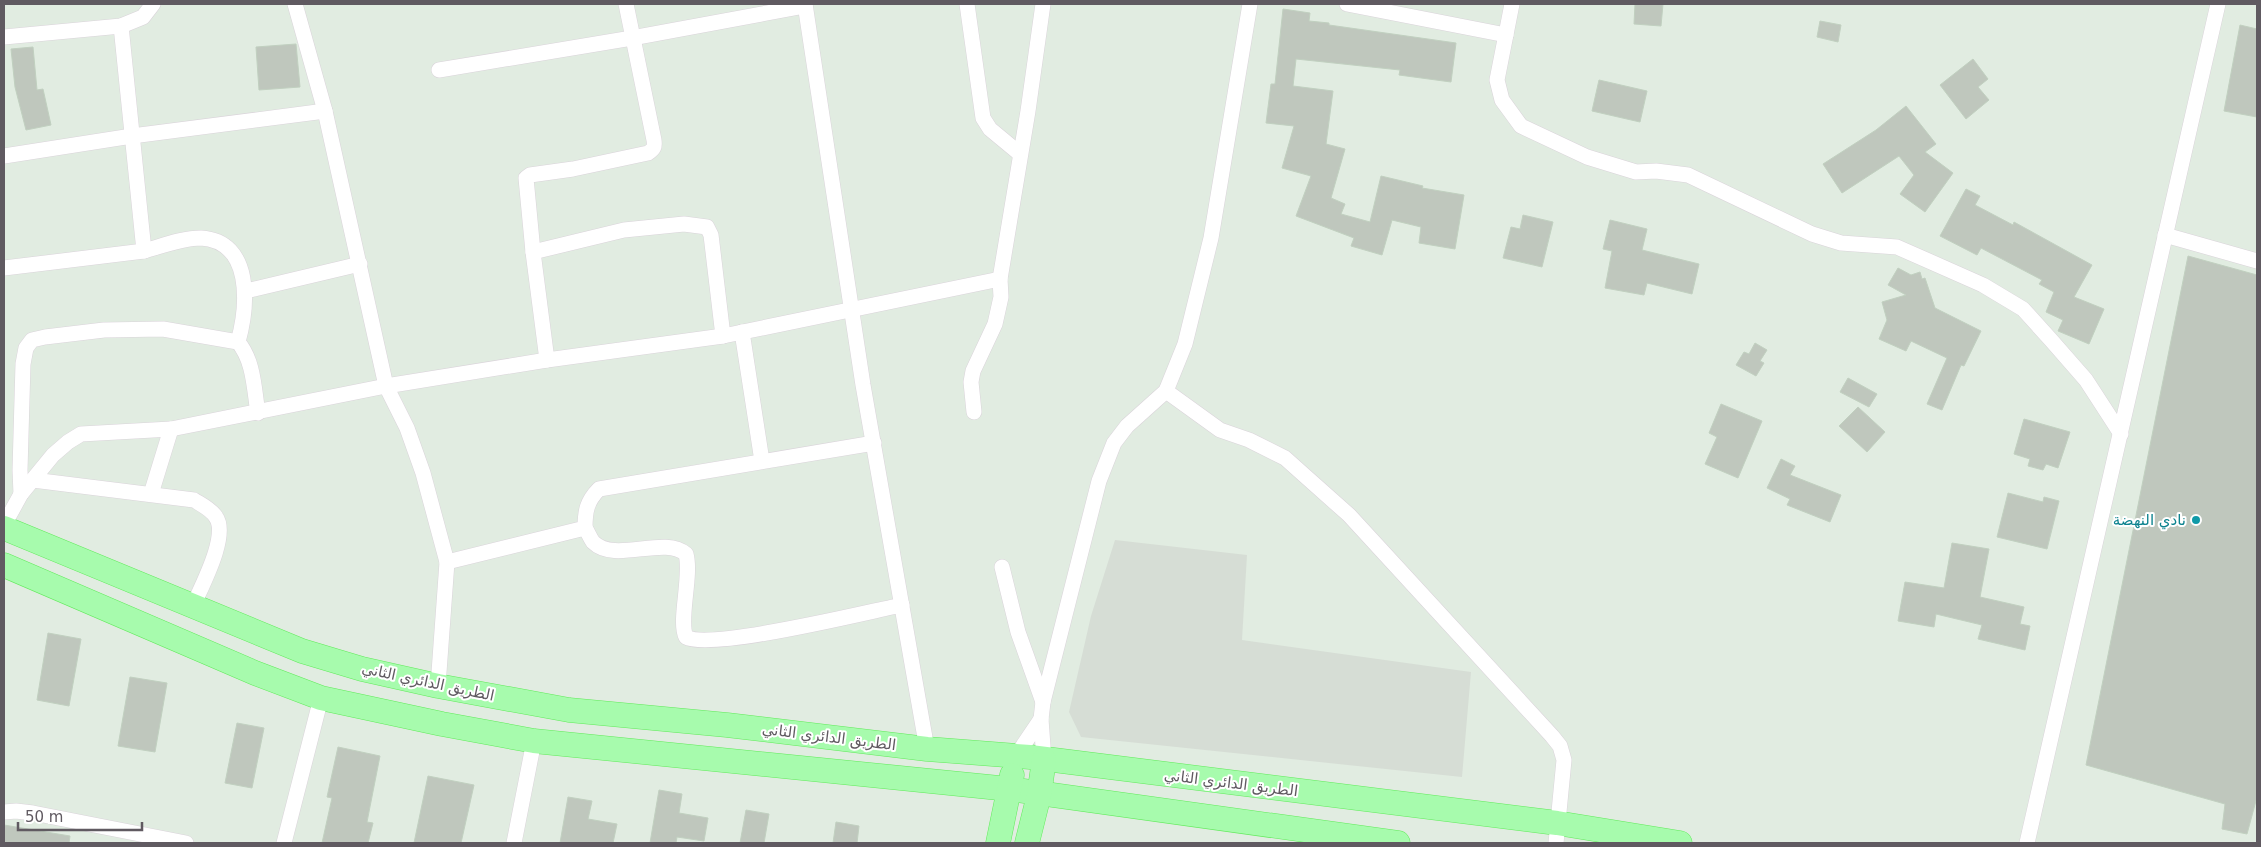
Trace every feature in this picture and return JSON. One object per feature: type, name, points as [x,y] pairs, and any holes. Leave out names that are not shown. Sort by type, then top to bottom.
[{"type":"main road","name":"الطريق الدائري الثاني","points":[[4,526],[302,651],[362,669],[438,686],[569,710],[927,749],[1016,756],[1556,833],[1680,843]]},
{"type":"main road","points":[[4,564],[255,673],[321,698],[442,724],[534,741],[1009,789],[1305,837],[1398,843]]},
{"type":"main road","points":[[998,843],[1016,756]]},
{"type":"main road","points":[[1027,843],[1039,795],[1044,760]]},
{"type":"street","points":[[4,37],[121,26],[143,17],[153,4]]},
{"type":"street","points":[[295,4],[324,111],[386,386],[407,428],[423,472],[447,562],[438,686]]},
{"type":"street","points":[[547,360],[533,252],[527,176],[573,169],[648,153],[655,146],[626,4]]},
{"type":"street","points":[[967,4],[983,118],[990,129],[1020,153]]},
{"type":"street","points":[[974,412],[972,376],[994,324],[1001,297],[1000,278],[1028,111],[1043,4]]},
{"type":"street","points":[[1044,760],[1041,719],[1043,702],[1099,481],[1114,443],[1126,426],[1166,391],[1185,344],[1211,238],[1250,4]]},
{"type":"street","points":[[1347,4],[1506,35]]},
{"type":"street","points":[[1512,4],[1497,80],[1502,100],[1521,126],[1588,157],[1636,172],[1656,171],[1688,175],[1812,234],[1841,243],[1898,247],[1983,285],[2023,309],[2086,380],[2121,434]]},
{"type":"street","points":[[2027,843],[2218,4]]},
{"type":"street","points":[[439,70],[632,38],[805,5],[853,309],[863,385],[927,749]]},
{"type":"street","points":[[121,26],[144,251]]},
{"type":"street","points":[[4,156],[132,136],[324,111]]},
{"type":"street","points":[[533,252],[624,230],[684,224],[707,227],[711,235],[723,336]]},
{"type":"street","points":[[2165,236],[2257,261]]},
{"type":"street","points":[[4,268],[144,251],[200,238],[216,242],[230,252],[240,267],[246,291],[245,318],[238,342]]},
{"type":"street","points":[[246,291],[360,264]]},
{"type":"street","points":[[4,526],[22,494],[53,455],[81,434],[171,429],[386,386],[547,360],[723,336],[1000,278]]},
{"type":"street","points":[[22,494],[20,470],[23,364],[26,348],[32,340],[104,330],[163,329],[238,342],[246,351],[250,362],[258,413]]},
{"type":"street","points":[[742,332],[762,461]]},
{"type":"street","points":[[1166,391],[1220,430],[1249,440],[1285,458],[1349,515],[1552,736],[1560,746],[1564,760],[1556,833]]},
{"type":"street","points":[[151,494],[171,429]]},
{"type":"street","points":[[874,443],[599,489],[590,498],[585,510],[585,528],[593,542],[603,548],[620,550],[672,548],[681,549],[686,554],[688,577],[684,628],[686,637],[691,640],[738,637],[902,604]]},
{"type":"street","points":[[33,480],[194,500],[208,509],[217,518],[220,530],[215,553],[193,606]]},
{"type":"street","points":[[447,562],[585,528]]},
{"type":"street","points":[[1002,567],[1018,632],[1043,702]]},
{"type":"street","points":[[284,843],[321,698]]},
{"type":"street","points":[[1016,756],[1041,719]]},
{"type":"street","points":[[514,843],[534,741]]},
{"type":"street","points":[[4,812],[16,810],[186,843]]},
{"type":"shaded area","points":[[1115,540],[1247,555],[1242,640],[1471,672],[1462,777],[1081,737],[1069,712],[1091,616]]},
{"type":"building","points":[[1635,4],[1663,4],[1661,26],[1634,24]]},
{"type":"building","points":[[1283,9],[1310,13],[1309,21],[1329,23],[1329,25],[1456,43],[1451,82],[1399,75],[1400,70],[1296,59],[1293,86],[1333,91],[1326,144],[1345,149],[1331,198],[1345,204],[1341,214],[1370,222],[1381,176],[1423,186],[1422,188],[1464,195],[1455,249],[1419,243],[1421,227],[1392,220],[1382,255],[1351,246],[1354,238],[1296,216],[1311,176],[1282,168],[1294,126],[1266,123],[1271,84],[1275,84]]},
{"type":"building","points":[[1820,21],[1841,25],[1838,42],[1817,37]]},
{"type":"building","points":[[2240,25],[2257,29],[2257,117],[2224,111]]},
{"type":"building","points":[[296,44],[300,87],[259,90],[256,47]]},
{"type":"building","points":[[33,47],[37,90],[43,89],[51,125],[26,130],[15,87],[11,49]]},
{"type":"building","points":[[1973,59],[1988,79],[1978,87],[1989,100],[1966,119],[1940,85]]},
{"type":"building","points":[[1599,80],[1647,91],[1640,122],[1592,111]]},
{"type":"building","points":[[1906,106],[1936,144],[1925,152],[1953,173],[1925,212],[1900,194],[1914,175],[1899,156],[1842,193],[1823,164],[1876,130]]},
{"type":"building","points":[[1966,189],[1980,196],[1975,205],[2013,225],[2014,222],[2092,265],[2074,297],[2104,309],[2089,344],[2058,331],[2063,320],[2046,312],[2054,292],[2039,284],[2042,280],[1981,248],[1977,255],[1940,236]]},
{"type":"building","points":[[1523,215],[1553,222],[1542,267],[1503,258],[1511,227],[1520,229]]},
{"type":"building","points":[[1610,220],[1647,229],[1642,250],[1699,264],[1692,294],[1647,283],[1644,295],[1605,288],[1612,251],[1603,249]]},
{"type":"building","name":"نادي النهضة","points":[[2188,256],[2257,275],[2257,797],[2247,834],[2222,829],[2225,804],[2086,765]]},
{"type":"building","points":[[1898,268],[1911,275],[1920,272],[1922,279],[1925,278],[1935,308],[1981,331],[1964,366],[1961,365],[1942,410],[1927,404],[1947,358],[1911,341],[1906,351],[1879,339],[1887,320],[1882,302],[1906,295],[1888,285]]},
{"type":"building","points":[[1755,343],[1767,350],[1760,361],[1764,363],[1756,376],[1736,365],[1744,352],[1749,354]]},
{"type":"building","points":[[1848,378],[1877,394],[1869,407],[1840,392]]},
{"type":"building","points":[[1721,404],[1762,421],[1738,478],[1705,464],[1717,437],[1709,433]]},
{"type":"building","points":[[1858,407],[1885,432],[1867,452],[1839,426]]},
{"type":"building","points":[[2024,419],[2070,432],[2058,468],[2046,464],[2043,470],[2028,466],[2030,459],[2014,454]]},
{"type":"building","points":[[1781,459],[1795,466],[1790,475],[1841,495],[1830,522],[1787,505],[1790,499],[1767,488]]},
{"type":"building","points":[[2008,493],[2043,502],[2044,497],[2059,501],[2047,549],[1997,537]]},
{"type":"building","points":[[1952,543],[1989,549],[1980,597],[2024,607],[2020,624],[2030,626],[2025,650],[1978,639],[1982,625],[1936,614],[1934,627],[1898,621],[1905,582],[1944,588]]},
{"type":"building","points":[[48,633],[81,639],[69,706],[37,700]]},
{"type":"building","points":[[130,677],[167,683],[155,752],[118,746]]},
{"type":"building","points":[[237,723],[264,728],[252,788],[225,783]]},
{"type":"building","points":[[338,747],[380,756],[367,822],[373,823],[368,843],[322,843],[332,798],[327,797]]},
{"type":"building","points":[[428,776],[474,785],[461,843],[414,843]]},
{"type":"building","points":[[659,790],[682,794],[679,813],[708,818],[704,841],[677,837],[676,843],[650,843]]},
{"type":"building","points":[[568,797],[592,801],[588,819],[617,824],[613,843],[560,843]]},
{"type":"building","points":[[746,810],[769,814],[764,843],[740,843]]},
{"type":"building","points":[[836,822],[859,826],[857,843],[833,843]]},
{"type":"building","points":[[4,825],[70,836],[69,843],[4,843]]},
{"type":"place","name":"نادي النهضة","points":[[2196,520]]}]
